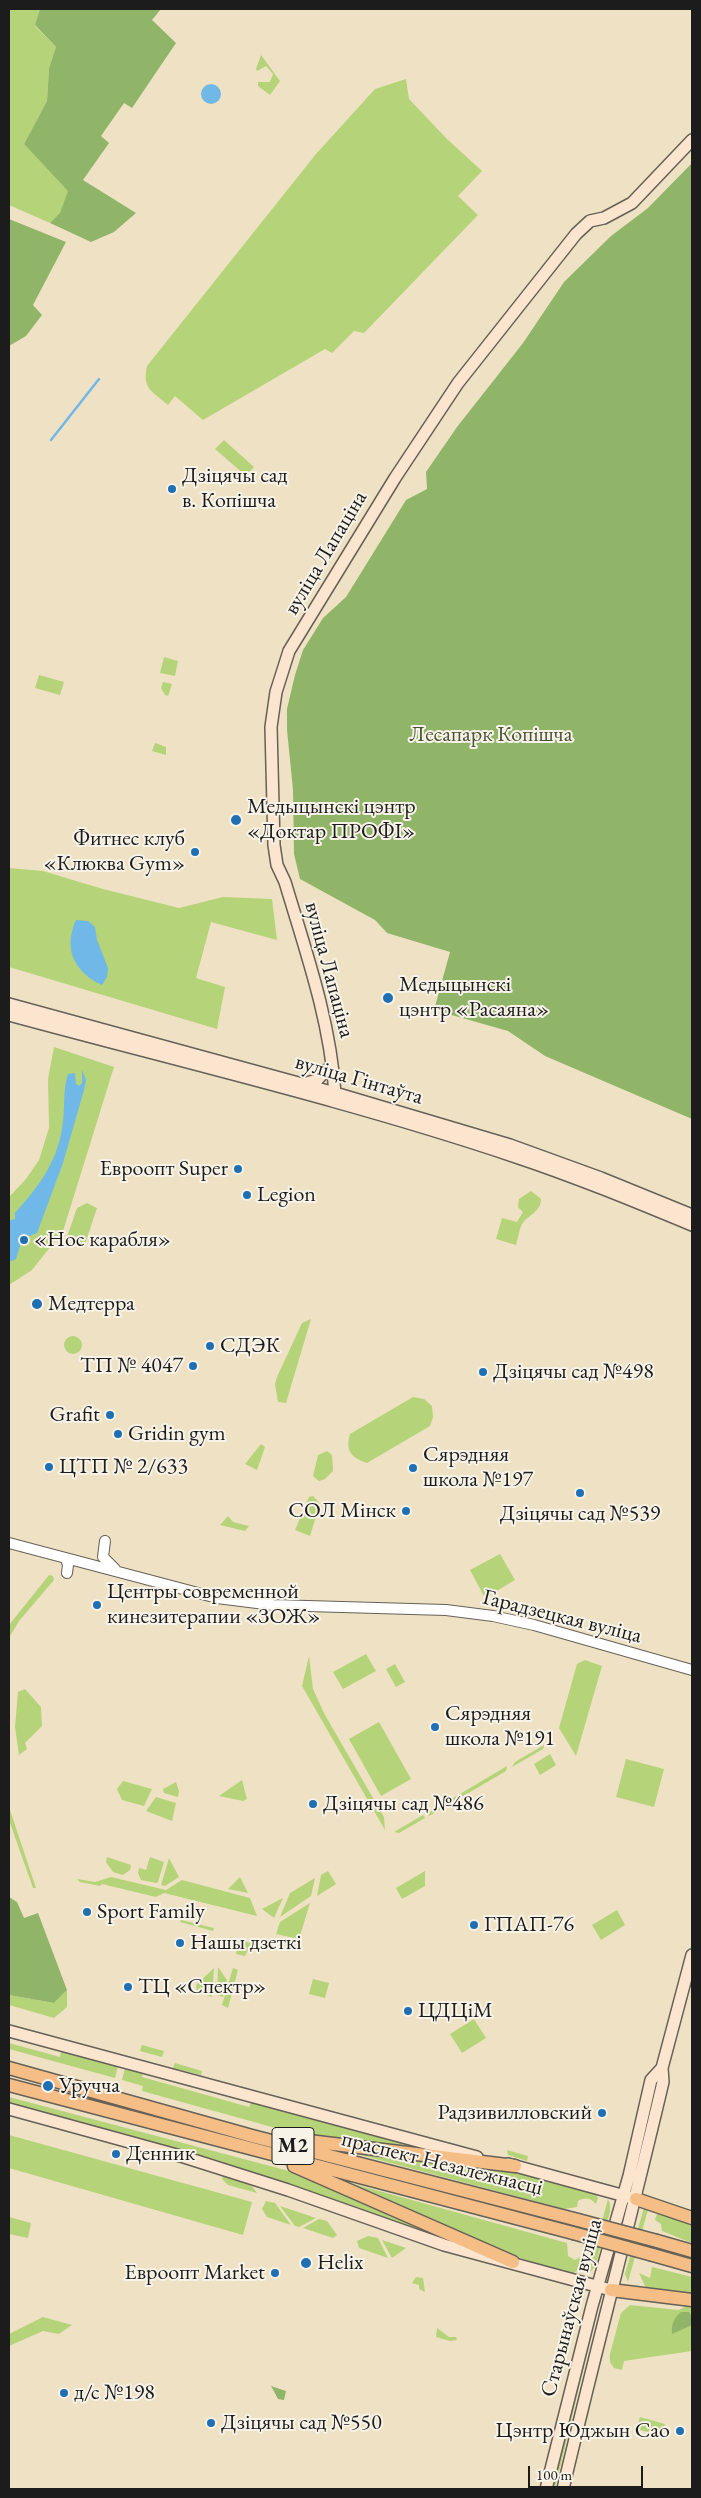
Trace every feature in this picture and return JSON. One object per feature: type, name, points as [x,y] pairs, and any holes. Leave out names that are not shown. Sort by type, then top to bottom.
[{"type":"highway","name":"праспект Незалежнасці","points":[[9,2068],[250,2142],[692,2266]]},
{"type":"highway","name":"праспект Незалежнасці","points":[[9,2085],[578,2220],[692,2251]]},
{"type":"highway","points":[[250,2142],[336,2143],[514,2166]]},
{"type":"highway","points":[[250,2142],[513,2262]]},
{"type":"highway","points":[[636,2199],[692,2218]]},
{"type":"highway","points":[[611,2290],[692,2300]]},
{"type":"main road","name":"вуліца Лапаціна","points":[[334,1093],[328,1032],[321,999],[285,882],[277,865],[274,845],[271,727],[276,692],[289,651],[416,445],[458,383],[576,234],[590,221],[604,218],[632,203],[692,140]]},
{"type":"main road","points":[[277,865],[279,884],[316,1006],[326,1070],[339,1104]]},
{"type":"main road","name":"вуліца Гінтаўта","points":[[9,1004],[334,1093],[510,1145],[601,1178],[692,1216]]},
{"type":"main road","name":"вуліца Гінтаўта","points":[[9,1015],[339,1104],[518,1157],[619,1194],[692,1225]]},
{"type":"main road","points":[[302,1084],[317,1080],[326,1070]]},
{"type":"main road","points":[[662,2068],[692,1955]]},
{"type":"main road","points":[[9,2031],[416,2142],[636,2199]]},
{"type":"main road","name":"Старынаўская вуліца","points":[[546,2489],[597,2287],[623,2196],[651,2080],[662,2068]]},
{"type":"main road","name":"Старынаўская вуліца","points":[[563,2489],[611,2290],[636,2199],[663,2082],[662,2068]]},
{"type":"main road","points":[[9,2109],[184,2157],[444,2245],[513,2262],[611,2290]]},
{"type":"street","points":[[105,1540],[103,1557],[118,1571]]},
{"type":"street","name":"Гарадзецкая вуліца","points":[[9,1543],[217,1598],[264,1604],[446,1610],[492,1616],[534,1625],[692,1670]]},
{"type":"street","points":[[66,1559],[68,1565],[67,1573]]},
{"type":"green space","points":[[9,9],[40,9],[35,26],[56,47],[49,68],[47,101],[24,144],[69,191],[60,214],[50,223],[9,205]]},
{"type":"green space","points":[[40,9],[161,9],[152,20],[176,43],[132,108],[124,103],[101,136],[109,143],[83,180],[136,213],[114,232],[91,242],[50,223],[60,213],[68,191],[24,144],[47,101],[49,68],[56,47],[35,25]]},
{"type":"green space","points":[[261,55],[280,81],[270,95],[258,86],[258,82],[270,82],[273,74],[266,66],[257,71]]},
{"type":"green space","points":[[406,79],[409,99],[447,139],[482,171],[458,196],[478,215],[364,333],[354,331],[332,353],[325,349],[203,420],[175,396],[168,405],[153,393],[147,385],[147,366],[316,154],[375,89]]},
{"type":"green space","name":"Лесапарк Копішча","points":[[692,163],[692,1119],[545,1056],[508,1031],[434,1010],[450,952],[387,933],[375,920],[300,879],[294,854],[293,790],[287,730],[287,709],[303,650],[323,618],[346,597],[406,500],[427,489],[426,472],[457,427],[523,343],[564,282],[611,236],[648,208]]},
{"type":"green space","points":[[9,219],[66,242],[33,305],[42,315],[26,336],[9,346]]},
{"type":"green space","points":[[224,440],[254,467],[246,476],[215,449]]},
{"type":"green space","points":[[164,657],[178,661],[175,676],[160,673]]},
{"type":"green space","points":[[39,675],[64,682],[60,695],[35,688]]},
{"type":"green space","points":[[163,682],[172,684],[168,696],[165,695],[161,688]]},
{"type":"green space","points":[[155,743],[166,747],[166,755],[152,751]]},
{"type":"green space","points":[[9,868],[43,871],[103,889],[179,908],[223,897],[272,899],[277,940],[211,922],[196,978],[225,987],[217,1029],[9,967]]},
{"type":"green space","points":[[54,1047],[114,1067],[63,1231],[32,1270],[9,1285],[9,1197],[26,1179],[39,1160],[49,1128],[48,1079]]},
{"type":"green space","points":[[531,1191],[541,1199],[539,1207],[522,1224],[516,1245],[496,1239],[502,1218],[517,1222],[523,1212],[518,1207],[519,1199]]},
{"type":"green space","points":[[87,1203],[97,1208],[85,1244],[67,1237],[77,1208]]},
{"type":"green space","points":[[311,1319],[286,1403],[278,1402],[275,1384],[277,1377],[302,1323]]},
{"type":"green space","points":[[69,1336],[77,1336],[82,1341],[80,1352],[69,1354],[64,1349],[64,1341]]},
{"type":"green space","points":[[413,1397],[424,1399],[432,1406],[433,1417],[430,1426],[367,1463],[353,1456],[348,1445],[350,1434]]},
{"type":"green space","points":[[261,1444],[265,1447],[257,1470],[245,1464]]},
{"type":"green space","points":[[327,1451],[332,1455],[333,1471],[325,1479],[319,1481],[313,1476],[318,1455]]},
{"type":"green space","points":[[313,1496],[320,1504],[310,1536],[295,1530],[309,1497]]},
{"type":"green space","points":[[228,1516],[233,1522],[249,1526],[245,1531],[220,1525]]},
{"type":"green space","points":[[500,1554],[515,1580],[485,1598],[470,1570]]},
{"type":"green space","points":[[49,1575],[53,1576],[54,1580],[19,1621],[9,1638],[9,1625]]},
{"type":"green space","points":[[366,1654],[376,1671],[343,1689],[333,1672]]},
{"type":"green space","points":[[309,1656],[313,1689],[325,1715],[384,1817],[385,1830],[302,1686]]},
{"type":"green space","points":[[585,1660],[602,1666],[576,1756],[559,1728],[577,1664]]},
{"type":"green space","points":[[395,1664],[405,1682],[396,1687],[386,1669]]},
{"type":"green space","points":[[25,1689],[41,1707],[42,1726],[25,1743],[27,1749],[19,1755],[15,1727],[18,1692]]},
{"type":"green space","points":[[379,1722],[411,1779],[381,1796],[349,1739]]},
{"type":"green space","points":[[544,1745],[543,1749],[512,1767],[515,1762]]},
{"type":"green space","points":[[550,1754],[556,1765],[540,1775],[534,1764]]},
{"type":"green space","points":[[626,1759],[664,1769],[654,1807],[616,1797]]},
{"type":"green space","points":[[507,1766],[506,1771],[429,1816],[428,1813]]},
{"type":"green space","points":[[242,1780],[247,1799],[243,1801],[219,1796]]},
{"type":"green space","points":[[123,1781],[152,1789],[144,1806],[122,1800],[117,1789]]},
{"type":"green space","points":[[176,1782],[179,1791],[178,1797],[164,1793],[163,1789]]},
{"type":"green space","points":[[156,1797],[176,1803],[172,1821],[146,1811]]},
{"type":"green space","points":[[9,1807],[36,1888],[33,1888],[9,1820]]},
{"type":"green space","points":[[423,1815],[425,1818],[399,1833],[394,1832]]},
{"type":"green space","points":[[107,1857],[131,1865],[130,1870],[123,1875],[113,1872],[106,1862]]},
{"type":"green space","points":[[150,1857],[164,1862],[158,1882],[156,1883],[141,1880],[138,1873],[139,1868],[146,1870]]},
{"type":"green space","points":[[169,1858],[179,1877],[165,1886],[161,1885]]},
{"type":"green space","points":[[328,1871],[336,1884],[317,1896],[321,1875]]},
{"type":"green space","points":[[425,1871],[425,1886],[402,1899],[396,1888]]},
{"type":"green space","points":[[111,1877],[166,1890],[182,1880],[250,1898],[257,1916],[164,1893],[156,1897],[102,1884],[100,1886],[80,1882],[77,1879],[95,1882]]},
{"type":"green space","points":[[240,1877],[248,1893],[228,1889]]},
{"type":"green space","points":[[315,1878],[311,1896],[280,1917],[290,1893]]},
{"type":"green space","points":[[9,1897],[17,1902],[24,1918],[38,1913],[67,1990],[54,2003],[9,1995]]},
{"type":"green space","points":[[283,1898],[274,1918],[262,1909]]},
{"type":"green space","points":[[310,1903],[299,1939],[276,1934],[280,1922]]},
{"type":"green space","points":[[617,1910],[625,1925],[601,1940],[592,1925]]},
{"type":"green space","points":[[181,1920],[214,1928],[213,1931],[180,1922]]},
{"type":"green space","points":[[229,1937],[251,1943],[245,1956],[236,1954],[238,1945]]},
{"type":"green space","points":[[218,1967],[227,1980],[223,1997],[217,1995]]},
{"type":"green space","points":[[214,1968],[212,1997],[197,1992],[196,1985]]},
{"type":"green space","points":[[233,1968],[238,1970],[228,2008],[222,2005]]},
{"type":"green space","points":[[313,1979],[329,1983],[325,1998],[309,1994]]},
{"type":"green space","points":[[67,1990],[67,2007],[54,2018],[9,2005],[9,1995],[54,2003]]},
{"type":"green space","points":[[474,2019],[486,2038],[462,2053],[450,2034]]},
{"type":"green space","points":[[9,2043],[60,2057],[61,2051],[118,2066],[115,2078],[9,2049]]},
{"type":"green space","points":[[142,2045],[164,2051],[162,2057],[140,2051]]},
{"type":"green space","points":[[175,2063],[202,2071],[201,2075],[173,2068]]},
{"type":"green space","points":[[125,2068],[143,2072],[142,2077],[249,2107],[251,2102],[445,2151],[290,2132],[142,2091],[143,2086],[122,2080]]},
{"type":"green space","points":[[9,2097],[289,2171],[458,2244],[289,2188],[270,2178],[217,2160],[9,2103]]},
{"type":"green space","points":[[9,2135],[252,2202],[243,2235],[9,2168]]},
{"type":"green space","points":[[323,2145],[506,2168],[595,2193],[598,2198],[596,2204],[590,2199],[583,2199],[578,2201],[577,2207],[564,2209]]},
{"type":"green space","points":[[507,2150],[528,2156],[527,2161],[508,2155]]},
{"type":"green space","points":[[223,2176],[252,2186],[257,2193],[228,2185],[222,2179]]},
{"type":"green space","points":[[336,2179],[567,2243],[568,2256],[575,2260],[582,2256],[577,2271],[572,2274],[525,2260]]},
{"type":"green space","points":[[608,2199],[610,2212],[595,2267],[588,2274]]},
{"type":"green space","points":[[266,2201],[275,2203],[291,2225],[267,2217],[262,2209]]},
{"type":"green space","points":[[280,2206],[316,2218],[299,2227],[295,2226]]},
{"type":"green space","points":[[649,2206],[628,2282],[625,2274],[644,2208]]},
{"type":"green space","points":[[658,2211],[692,2225],[692,2243],[662,2231],[661,2224],[655,2220]]},
{"type":"green space","points":[[9,2217],[31,2223],[28,2238],[9,2234]]},
{"type":"green space","points":[[319,2219],[327,2221],[337,2235],[333,2238],[303,2228]]},
{"type":"green space","points":[[368,2236],[378,2238],[388,2258],[359,2248],[357,2241]]},
{"type":"green space","points":[[382,2240],[406,2248],[392,2258]]},
{"type":"green space","points":[[652,2267],[692,2277],[692,2295],[646,2288],[639,2273],[650,2278]]},
{"type":"green space","points":[[416,2277],[423,2278],[425,2292],[419,2289],[419,2285],[412,2283]]},
{"type":"green space","points":[[692,2304],[692,2351],[624,2361],[622,2370],[614,2368],[610,2362],[610,2354],[621,2313],[630,2305],[679,2310]]},
{"type":"green space","points":[[681,2312],[689,2312],[692,2317],[692,2325],[672,2334],[672,2327],[676,2317]]},
{"type":"green space","points":[[43,2317],[72,2325],[59,2334],[43,2331],[9,2346],[9,2334]]},
{"type":"green space","points":[[437,2328],[449,2337],[456,2337],[457,2340],[450,2341],[436,2337]]},
{"type":"green space","points":[[589,2332],[592,2332],[555,2489],[551,2489]]},
{"type":"green space","points":[[271,2386],[286,2391],[284,2400],[278,2399]]},
{"type":"green space","points":[[640,2417],[665,2424],[661,2436],[637,2429]]},
{"type":"water","points":[[211,84],[218,87],[221,94],[218,101],[211,104],[204,101],[201,94],[204,87]]},
{"type":"water","points":[[76,920],[88,921],[95,927],[97,940],[108,968],[107,977],[102,985],[84,973],[74,959],[71,941]]},
{"type":"water","points":[[82,1070],[86,1080],[84,1090],[63,1163],[37,1233],[22,1239],[16,1259],[9,1262],[9,1221],[15,1219],[15,1213],[40,1182],[53,1160],[61,1135],[65,1085],[68,1074],[75,1073],[76,1084],[79,1086],[82,1083]]},
{"type":"waterway","points":[[51,440],[99,379]]},
{"type":"place","name":"Дзіцячы сад в. Копішча","points":[[172,489]]},
{"type":"place","name":"Медыцынскі цэнтр «Доктар ПРОФІ»","points":[[236,820]]},
{"type":"place","name":"Фитнес клуб «Клюква Gym»","points":[[195,852]]},
{"type":"place","name":"Медыцынскі цэнтр «Расаяна»","points":[[388,998]]},
{"type":"place","name":"Евроопт Super","points":[[238,1169]]},
{"type":"place","name":"Legion","points":[[247,1195]]},
{"type":"place","name":"«Нос карабля»","points":[[24,1240]]},
{"type":"place","name":"Медтерра","points":[[37,1304]]},
{"type":"place","name":"СДЭК","points":[[210,1346]]},
{"type":"place","name":"ТП № 4047","points":[[193,1366]]},
{"type":"place","name":"Дзіцячы сад №498","points":[[483,1372]]},
{"type":"place","name":"Grafit","points":[[110,1415]]},
{"type":"place","name":"Gridin gym","points":[[118,1434]]},
{"type":"place","name":"ЦТП № 2/633","points":[[49,1467]]},
{"type":"place","name":"Сярэдняя школа №197","points":[[413,1468]]},
{"type":"place","name":"Дзіцячы сад №539","points":[[580,1493]]},
{"type":"place","name":"СОЛ Мінск","points":[[406,1511]]},
{"type":"place","name":"Центры современной кинезитерапии «ЗОЖ»","points":[[97,1605]]},
{"type":"place","name":"Сярэдняя школа №191","points":[[435,1727]]},
{"type":"place","name":"Дзіцячы сад №486","points":[[313,1804]]},
{"type":"place","name":"Sport Family","points":[[87,1912]]},
{"type":"place","name":"ГПАП-76","points":[[474,1925]]},
{"type":"place","name":"Нашы дзеткі","points":[[180,1943]]},
{"type":"place","name":"ТЦ «Спектр»","points":[[128,1987]]},
{"type":"place","name":"ЦДЦіМ","points":[[408,2011]]},
{"type":"place","name":"Уручча","points":[[48,2086]]},
{"type":"place","name":"Радзивилловский","points":[[602,2113]]},
{"type":"place","name":"Денник","points":[[116,2154]]},
{"type":"place","name":"Helix","points":[[306,2263]]},
{"type":"place","name":"Евроопт Market","points":[[275,2273]]},
{"type":"place","name":"д/с №198","points":[[64,2393]]},
{"type":"place","name":"Дзіцячы сад №550","points":[[211,2423]]},
{"type":"place","name":"Цэнтр Юджын Сао","points":[[680,2431]]}]
